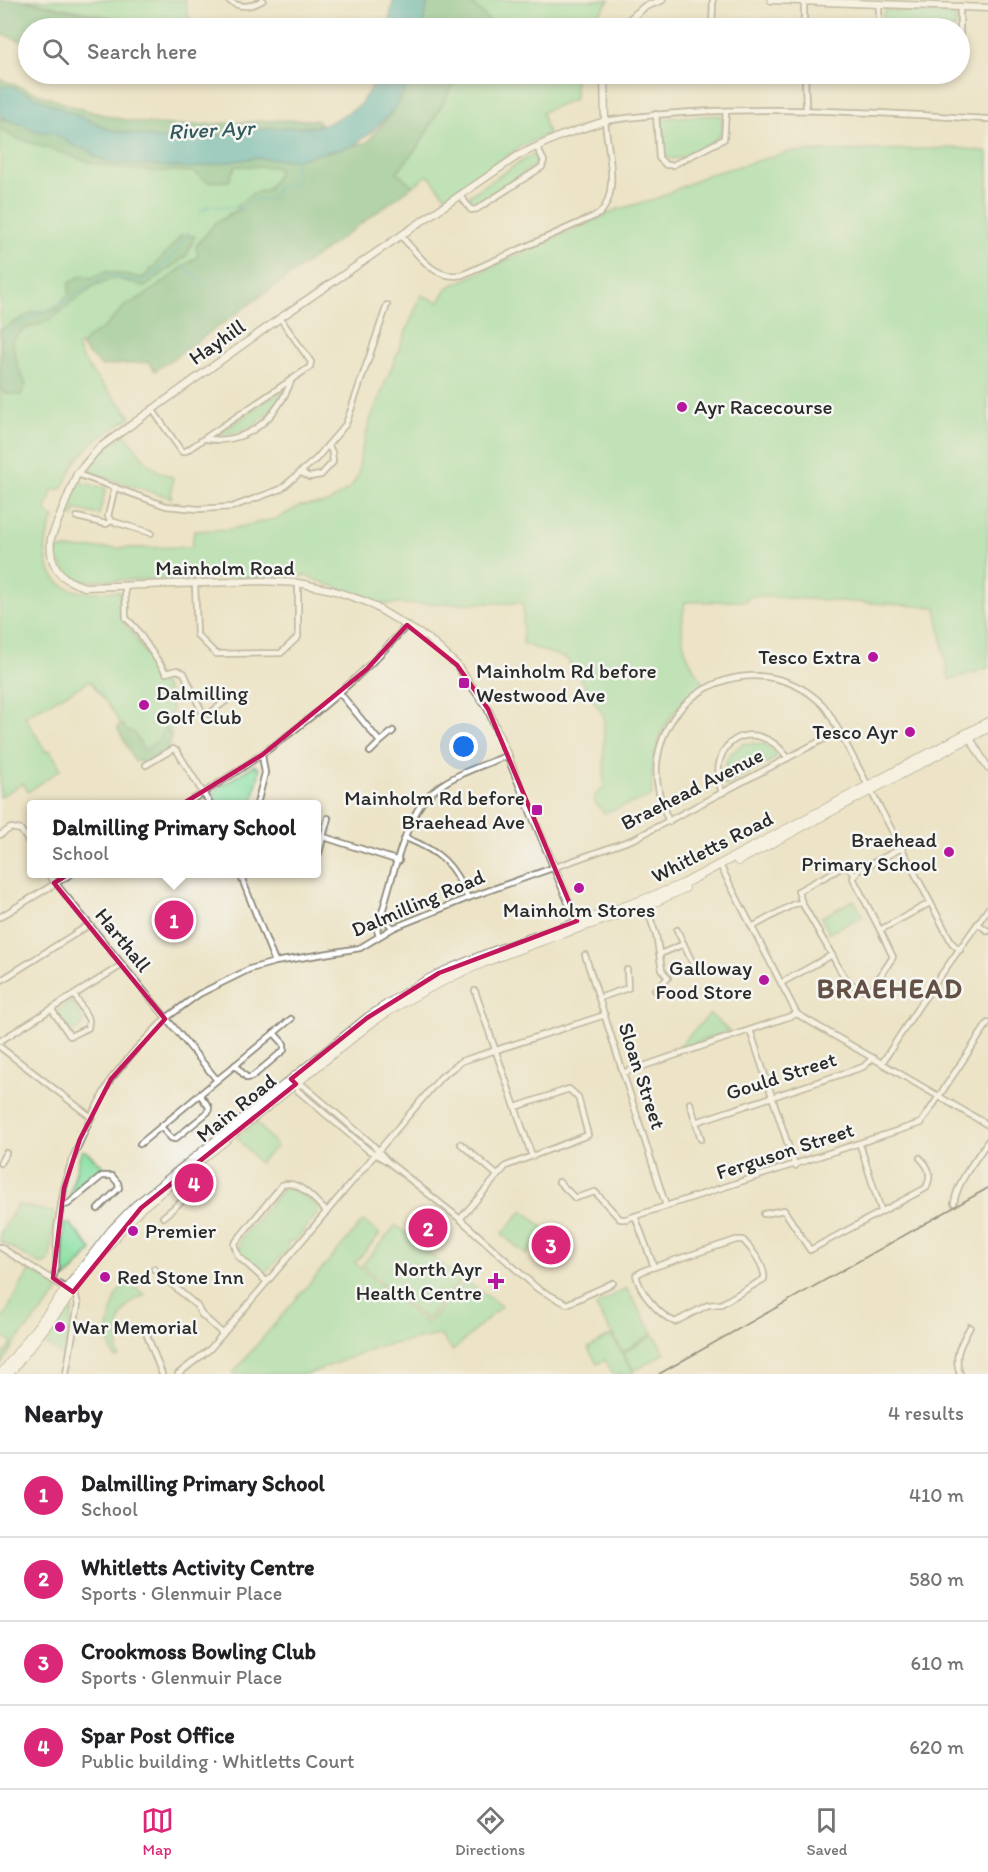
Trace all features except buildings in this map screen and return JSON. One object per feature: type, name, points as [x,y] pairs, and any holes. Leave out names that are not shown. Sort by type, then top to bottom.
[{"type":"main road","name":"Whitletts Road","points":[[442,976],[646,901],[685,883],[968,735],[988,722]]},
{"type":"main road","name":"Whitletts Road","points":[[968,735],[988,728]]},
{"type":"main road","name":"Whitletts Road","points":[[578,925],[646,906],[722,869],[870,786]]},
{"type":"main road","name":"Main Road","points":[[70,1290],[141,1208],[294,1082],[367,1018],[442,976]]},
{"type":"main road","name":"Main Road","points":[[70,1290],[111,1231],[135,1206],[294,1082]]},
{"type":"main road","points":[[1,1374],[70,1290]]},
{"type":"main road","points":[[9,1374],[70,1290]]},
{"type":"street","points":[[228,0],[242,6],[255,5],[263,0]]},
{"type":"street","points":[[632,18],[644,8],[662,0]]},
{"type":"street","points":[[712,18],[713,0]]},
{"type":"street","points":[[771,0],[988,8]]},
{"type":"street","points":[[804,0],[804,18]]},
{"type":"street","points":[[879,4],[879,18]]},
{"type":"street","points":[[960,8],[960,18]]},
{"type":"street","points":[[401,236],[434,271],[452,277],[462,275],[599,214],[608,206],[611,193],[604,121],[604,84]]},
{"type":"street","points":[[805,84],[806,109]]},
{"type":"street","points":[[604,121],[656,114],[806,109],[988,119]]},
{"type":"street","points":[[656,114],[659,158],[666,165],[674,165],[724,139],[726,111]]},
{"type":"street","name":"Hayhill","points":[[52,560],[51,538],[77,474],[99,448],[151,408],[280,318],[519,155],[604,121]]},
{"type":"street","points":[[460,195],[471,210],[477,209],[542,167],[543,161],[537,147]]},
{"type":"street","points":[[77,474],[166,506],[198,509],[232,507],[281,489],[328,445],[346,424],[387,305]]},
{"type":"street","points":[[151,408],[182,452],[206,439],[310,367],[311,362],[280,318]]},
{"type":"street","points":[[206,439],[236,438],[262,424],[285,398],[292,379]]},
{"type":"street","points":[[300,472],[309,477],[321,476],[333,462],[332,452],[328,445]]},
{"type":"street","points":[[115,487],[108,516],[111,521],[151,533]]},
{"type":"street","points":[[77,517],[106,524],[111,521]]},
{"type":"street","name":"Mainholm Road","points":[[52,560],[60,576],[70,583],[85,587],[262,581],[298,583],[332,590],[367,602],[429,639],[457,665],[488,709],[578,925]]},
{"type":"street","points":[[195,584],[197,635],[216,654],[225,655],[281,653],[298,637],[300,629],[298,583]]},
{"type":"street","points":[[125,586],[126,618],[135,627],[166,673],[177,670],[184,672],[202,712],[209,714],[232,696]]},
{"type":"street","points":[[192,800],[262,755],[311,719],[367,669],[407,625]]},
{"type":"street","points":[[669,822],[658,792],[659,751],[669,724],[699,692],[718,680],[739,676],[760,676],[794,686],[822,705],[839,731],[952,943],[960,950]]},
{"type":"street","points":[[339,692],[380,742]]},
{"type":"street","points":[[370,752],[393,731]]},
{"type":"street","name":"Braehead Avenue","points":[[555,866],[634,839],[839,731]]},
{"type":"street","points":[[968,735],[988,768]]},
{"type":"street","points":[[722,793],[717,764],[725,748],[735,741],[747,736],[768,738],[780,745],[788,758]]},
{"type":"street","points":[[146,765],[173,749],[208,800]]},
{"type":"street","points":[[258,800],[265,773],[262,755]]},
{"type":"street","points":[[379,936],[377,930],[406,837],[427,797],[450,779],[509,755]]},
{"type":"street","points":[[321,849],[328,818]]},
{"type":"street","points":[[0,835],[12,828],[21,830],[27,839]]},
{"type":"street","points":[[324,837],[399,861]]},
{"type":"street","points":[[406,837],[439,854],[450,864],[468,898]]},
{"type":"street","points":[[854,874],[902,848]]},
{"type":"street","points":[[846,865],[854,874],[855,882],[893,957],[876,986],[871,990],[866,990],[843,977],[806,905],[802,903],[798,891],[846,865]]},
{"type":"street","name":"Dalmilling Road","points":[[52,1278],[56,1268],[61,1206],[71,1162],[111,1079],[165,1019],[199,994],[250,969],[275,962],[360,948],[393,928],[555,866]]},
{"type":"street","points":[[722,869],[797,1014],[988,1125]]},
{"type":"street","name":"Harthall","points":[[51,878],[217,1080]]},
{"type":"street","points":[[0,917],[62,878]]},
{"type":"street","points":[[242,878],[275,962]]},
{"type":"street","points":[[752,927],[794,904],[802,903]]},
{"type":"street","points":[[880,930],[930,903]]},
{"type":"street","points":[[646,906],[660,954],[662,970],[668,978],[655,990]]},
{"type":"street","points":[[882,1063],[922,1001],[988,909]]},
{"type":"street","points":[[381,916],[393,928]]},
{"type":"street","points":[[978,924],[988,931]]},
{"type":"street","points":[[0,981],[89,925]]},
{"type":"street","points":[[677,930],[693,964]]},
{"type":"street","points":[[660,954],[684,944]]},
{"type":"street","name":"Sloan Street","points":[[585,955],[666,1206]]},
{"type":"street","points":[[781,983],[832,956]]},
{"type":"street","points":[[0,1041],[122,965]]},
{"type":"street","points":[[599,998],[627,988],[627,970]]},
{"type":"street","points":[[475,991],[532,1156]]},
{"type":"street","points":[[52,1010],[70,1036],[88,1028],[89,1020],[75,996]]},
{"type":"street","points":[[624,1073],[797,1014]]},
{"type":"street","points":[[178,1374],[200,1358],[223,1334],[441,1077],[462,1061],[605,1015]]},
{"type":"street","points":[[140,1144],[291,1019]]},
{"type":"street","name":"Ferguson Street","points":[[635,1216],[921,1124],[988,1023]]},
{"type":"street","points":[[750,1030],[795,1166]]},
{"type":"street","points":[[235,1065],[247,1078],[253,1076],[284,1050],[284,1044],[274,1033]]},
{"type":"street","points":[[0,1047],[91,1117]]},
{"type":"street","name":"Gould Street","points":[[696,1122],[863,1067],[873,1058]]},
{"type":"street","points":[[294,1082],[297,1090],[460,1219],[538,1289],[567,1304],[613,1283]]},
{"type":"street","points":[[460,1219],[506,1166],[588,1135],[578,1096],[570,1089],[516,1107]]},
{"type":"street","points":[[161,1126],[171,1138],[177,1138],[210,1110],[200,1095]]},
{"type":"street","points":[[690,1103],[701,1139]]},
{"type":"street","points":[[954,1203],[963,1178],[988,1141]]},
{"type":"street","points":[[461,1144],[497,1175]]},
{"type":"street","points":[[860,1145],[881,1210]]},
{"type":"street","points":[[0,1162],[6,1153]]},
{"type":"street","points":[[764,1214],[784,1210],[810,1250],[881,1210],[926,1188],[930,1174],[929,1167],[920,1158]]},
{"type":"street","points":[[61,1206],[68,1204],[102,1176],[112,1176],[119,1188],[98,1209]]},
{"type":"street","points":[[163,1217],[188,1196],[176,1180]]},
{"type":"street","points":[[559,1182],[575,1198],[595,1192],[620,1219],[635,1216],[654,1267]]},
{"type":"street","points":[[267,1282],[238,1256],[234,1244],[275,1193],[282,1185],[293,1184],[327,1212]]},
{"type":"street","points":[[743,1240],[765,1273],[759,1282],[721,1304],[708,1305],[675,1322],[668,1319],[638,1286],[636,1275],[654,1267],[743,1240]]},
{"type":"street","points":[[0,1247],[70,1290],[78,1304],[66,1374]]},
{"type":"street","points":[[154,1269],[197,1306],[201,1314],[223,1334]]},
{"type":"street","points":[[960,1374],[956,1359],[958,1349],[970,1327]]},
{"type":"street","points":[[145,1330],[162,1374]]},
{"type":"highlighted area","points":[[407,625],[457,665],[488,709],[577,921],[439,973],[367,1018],[291,1079],[296,1084],[141,1208],[73,1292],[53,1278],[64,1188],[80,1139],[111,1079],[165,1019],[54,883],[262,755],[367,669]]},
{"type":"green space","points":[[0,0],[20,0],[108,18],[18,18],[18,40],[0,34]]},
{"type":"green space","points":[[22,0],[185,0],[190,18],[116,18]]},
{"type":"green space","points":[[428,0],[468,0],[487,18],[424,18]]},
{"type":"green space","points":[[468,0],[609,0],[596,18],[487,18]]},
{"type":"green space","points":[[886,10],[955,14],[955,18],[883,18]]},
{"type":"green space","points":[[0,79],[90,111],[145,123],[188,125],[316,120],[321,125],[174,140],[110,130],[92,121],[0,87]]},
{"type":"green space","points":[[408,84],[453,84],[420,144],[397,172],[413,186],[155,371],[149,362],[101,366],[81,347],[86,339],[105,327],[125,306],[147,294],[198,256],[196,246],[216,222],[241,209],[236,206],[253,193],[267,190],[279,172],[275,167],[235,166],[229,181],[208,182],[193,172],[133,170],[96,164],[16,138],[0,129],[0,118],[55,134],[90,150],[95,157],[124,164],[179,167],[254,158],[295,159],[368,142],[394,110]]},
{"type":"green space","points":[[453,84],[575,84],[575,99],[542,112],[548,134],[522,146],[446,197],[428,175],[413,186],[397,172],[420,144]]},
{"type":"green space","points":[[721,115],[723,130],[707,146],[676,158],[669,159],[663,153],[660,118]]},
{"type":"green space","points":[[0,124],[124,166],[193,168],[246,161],[290,159],[295,185],[228,214],[198,256],[147,294],[125,306],[105,327],[77,347],[87,366],[131,417],[93,442],[76,461],[62,489],[52,490],[46,511],[54,518],[47,540],[47,562],[51,572],[65,587],[82,592],[120,592],[123,622],[133,633],[172,699],[171,738],[142,765],[113,711],[90,681],[25,716],[46,752],[50,750],[61,769],[28,792],[23,783],[0,797]]},
{"type":"green space","name":"Ayr Racecourse","points":[[959,148],[988,152],[988,668],[949,680],[936,607],[757,596],[747,597],[746,601],[685,602],[682,626],[684,646],[691,664],[704,685],[678,707],[662,733],[654,763],[652,796],[604,813],[595,803],[595,796],[604,786],[604,716],[567,659],[523,644],[523,603],[381,604],[306,576],[81,581],[71,576],[59,562],[55,552],[60,549],[192,547],[194,531],[231,529],[278,518],[300,506],[328,503],[351,487],[358,475],[369,423],[421,295],[439,302],[448,287],[616,210],[658,198],[707,175],[789,152]]},
{"type":"green space","points":[[534,153],[537,159],[533,167],[476,204],[468,202],[470,195]]},
{"type":"green space","points":[[181,235],[195,236],[187,255],[145,287],[116,278],[95,285],[47,322],[24,329],[12,340],[18,367],[26,384],[21,395],[4,393],[0,388],[0,330],[33,312],[54,310],[69,293],[69,283],[82,275],[92,278],[106,271],[143,278]]},
{"type":"green space","points":[[285,388],[273,408],[258,422],[239,432],[216,436]]},
{"type":"green space","points":[[125,434],[151,466],[173,477],[171,498],[87,472],[88,465],[107,446]]},
{"type":"green space","points":[[78,482],[106,488],[99,515],[75,509],[74,517],[70,517],[69,505]]},
{"type":"green space","points":[[123,724],[127,731],[134,732],[144,750],[159,740],[165,727],[171,736],[169,749],[142,765],[139,760],[135,762],[117,727]]},
{"type":"green space","points":[[745,743],[765,744],[776,753],[776,758],[725,786],[724,772],[727,760]]},
{"type":"green space","points":[[254,765],[259,768],[253,800],[215,800],[214,794],[217,789]]},
{"type":"green space","points":[[854,900],[863,916],[829,933],[821,917]]},
{"type":"green space","points":[[71,1001],[84,1021],[82,1026],[73,1032],[68,1031],[56,1012]]},
{"type":"green space","points":[[710,1014],[729,1031],[675,1050]]},
{"type":"green space","points":[[256,1122],[277,1146],[259,1163],[237,1137]]},
{"type":"green space","points":[[81,1151],[86,1151],[105,1168],[69,1198]]},
{"type":"green space","points":[[284,1188],[296,1188],[319,1208],[318,1213],[297,1239],[288,1242],[288,1249],[264,1274],[240,1255],[239,1240]]},
{"type":"green space","points":[[17,1205],[54,1212],[50,1259],[46,1264],[39,1264],[0,1241],[0,1234]]},
{"type":"green space","points":[[523,1210],[547,1231],[526,1255],[502,1234]]},
{"type":"green space","points":[[363,1221],[380,1234],[355,1263],[427,1324],[466,1281],[501,1306],[453,1351],[440,1335],[377,1347],[308,1374],[232,1374]]},
{"type":"green space","points":[[64,1223],[70,1224],[92,1250],[67,1278],[62,1274]]},
{"type":"green space","points":[[396,1225],[461,1280],[427,1320],[362,1265]]},
{"type":"green space","points":[[30,1269],[56,1285],[58,1293],[18,1339],[0,1366],[0,1360],[12,1343],[0,1335],[0,1324]]},
{"type":"green space","points":[[128,1281],[145,1295],[136,1299],[123,1312],[117,1338],[119,1357],[115,1358],[106,1336],[116,1295]]},
{"type":"green space","points":[[626,1288],[653,1333],[623,1352],[595,1306]]},
{"type":"green space","points":[[71,1306],[73,1309],[64,1357],[42,1341],[66,1307]]},
{"type":"green space","points":[[611,1335],[633,1374],[613,1374],[605,1360],[597,1364],[588,1348]]},
{"type":"green space","points":[[654,1335],[665,1353],[634,1371],[623,1353]]},
{"type":"water","points":[[393,0],[428,0],[424,18],[390,18]]},
{"type":"water","points":[[373,84],[408,84],[395,108],[372,132],[352,146],[295,160],[254,158],[191,168],[114,163],[95,157],[90,150],[76,147],[55,134],[36,131],[0,117],[0,87],[10,86],[110,130],[163,139],[198,139],[270,128],[316,127],[329,123],[359,106]]},
{"type":"waterway","points":[[201,211],[209,206],[241,208],[251,200],[272,199],[278,187],[295,185],[295,159]]},
{"type":"waterway","points":[[0,342],[19,323],[70,299],[106,275],[136,282],[146,280],[167,261],[189,232]]},
{"type":"waterway","points":[[181,264],[203,282]]},
{"type":"railway","points":[[659,1374],[988,1188]]},
{"type":"place","name":"Ayr Racecourse","points":[[682,407]]},
{"type":"place","name":"Tesco Extra","points":[[873,657]]},
{"type":"place","name":"Mainholm Rd before Westwood Ave","points":[[464,683]]},
{"type":"place","name":"Dalmilling Golf Club","points":[[144,705]]},
{"type":"place","name":"Tesco Ayr","points":[[910,732]]},
{"type":"place","name":"Mainholm Rd before Braehead Ave","points":[[537,810]]},
{"type":"place","name":"Braehead Primary School","points":[[949,852]]},
{"type":"place","name":"Mainholm Stores","points":[[579,888]]},
{"type":"place","name":"Dalmilling Primary School","points":[[174,920]]},
{"type":"place","name":"Galloway Food Store","points":[[764,980]]},
{"type":"place","name":"Spar Post Office","points":[[194,1183]]},
{"type":"place","name":"Whitletts Activity Centre","points":[[428,1228]]},
{"type":"place","name":"Premier","points":[[133,1231]]},
{"type":"place","name":"Crookmoss Bowling Club","points":[[551,1245]]},
{"type":"place","name":"Red Stone Inn","points":[[105,1277]]},
{"type":"place","name":"North Ayr Health Centre","points":[[496,1281]]},
{"type":"place","name":"War Memorial","points":[[60,1327]]},
{"type":"district","name":"BRAEHEAD","points":[[890,989]]},
{"type":"water label","name":"River Ayr","points":[[211,129]]}]
